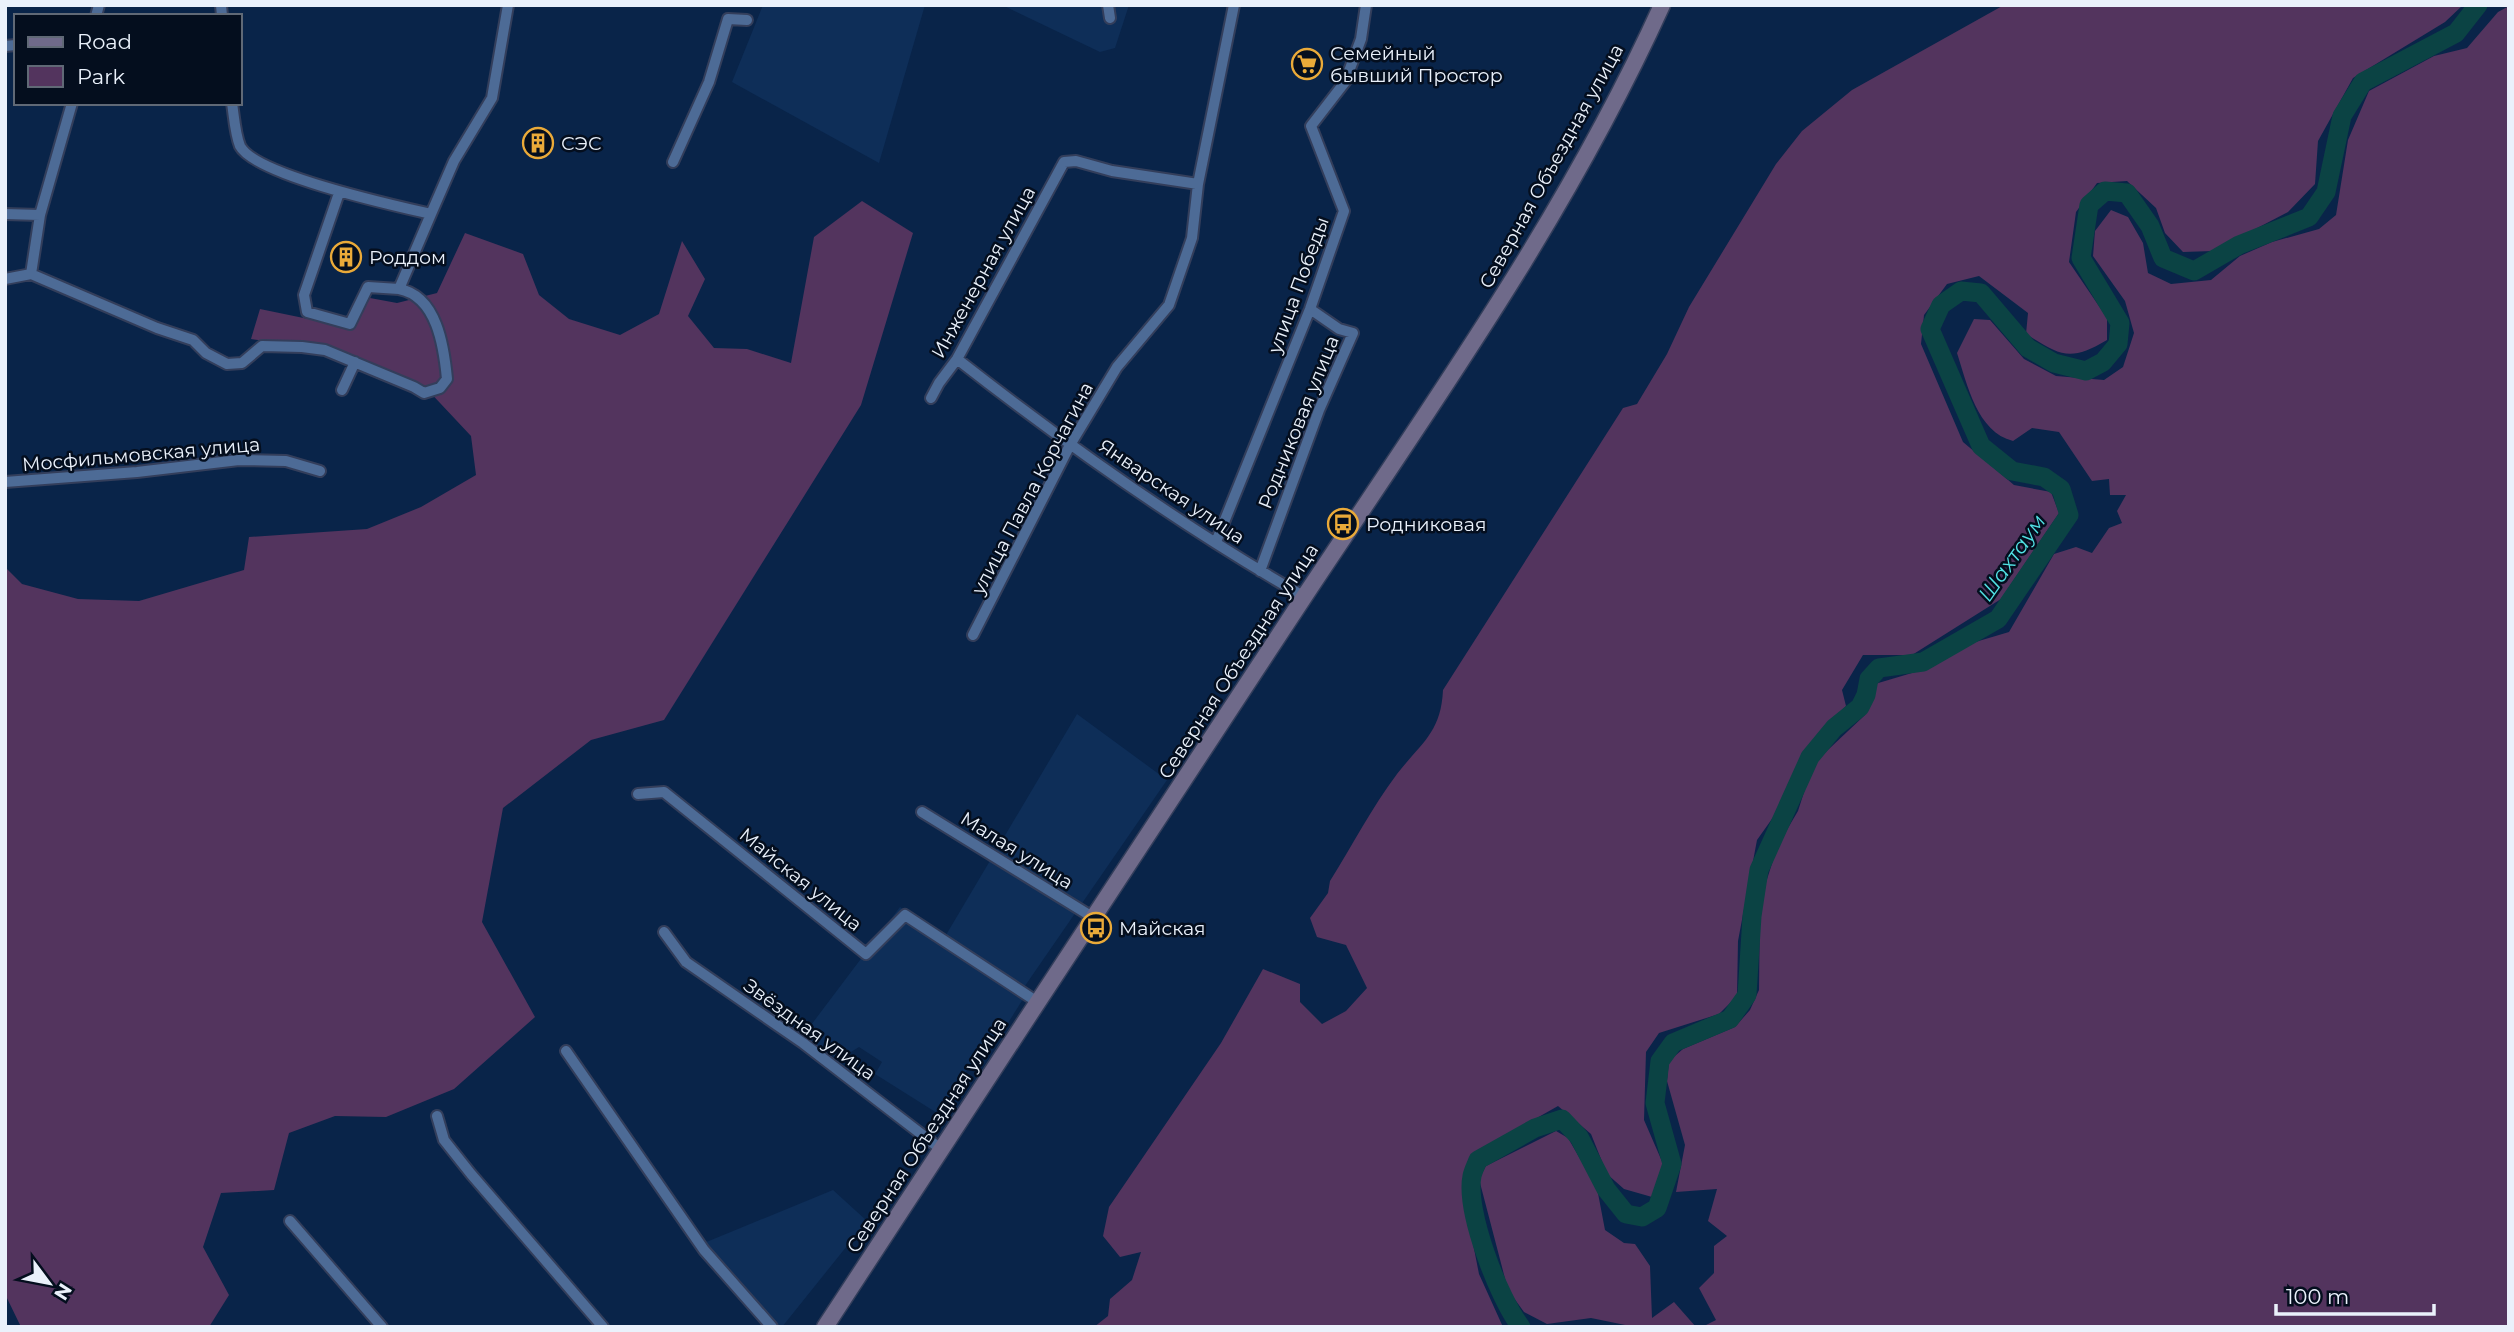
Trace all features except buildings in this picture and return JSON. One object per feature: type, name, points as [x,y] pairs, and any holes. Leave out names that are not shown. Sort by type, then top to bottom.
[{"type":"street","points":[[399,289],[454,161],[492,98],[508,5]]},
{"type":"street","points":[[1108,5],[1110,18]]},
{"type":"street","name":"улица Павла Корчагина","points":[[973,635],[1070,445],[1117,367],[1169,305],[1192,238],[1198,184],[1234,5]]},
{"type":"street","name":"улица Победы","points":[[1216,542],[1310,309],[1344,211],[1311,125],[1345,82],[1361,39],[1367,5]]},
{"type":"street","name":"Северная Объездная улица","points":[[825,1327],[1305,597],[1457,371],[1552,217],[1622,88],[1662,5]]},
{"type":"street","points":[[673,162],[709,82],[728,19],[747,20]]},
{"type":"street","points":[[31,274],[40,215],[71,105]]},
{"type":"street","points":[[232,105],[241,147],[257,161],[339,193],[431,214]]},
{"type":"street","name":"Инженерная улица","points":[[931,398],[957,359],[1064,162],[1076,161],[1112,171],[1198,184]]},
{"type":"street","points":[[5,279],[31,274],[157,328],[193,340],[206,353],[227,364],[242,363],[262,346],[302,347],[325,350],[424,393],[440,388],[447,379],[440,332],[427,308],[413,292],[368,287],[349,324],[307,312],[304,295],[339,193]]},
{"type":"street","points":[[5,214],[40,215]]},
{"type":"street","name":"Родниковая улица","points":[[1260,571],[1319,410],[1353,333],[1339,329],[1310,309]]},
{"type":"street","name":"Январская улица","points":[[957,359],[1070,445],[1260,571],[1305,597]]},
{"type":"street","points":[[341,390],[355,362]]},
{"type":"street","name":"Мосфильмовская улица","points":[[5,482],[137,472],[239,460],[286,461],[320,471]]},
{"type":"street","name":"Майская улица","points":[[638,794],[664,792],[866,954],[905,915],[1039,1003]]},
{"type":"street","name":"Малая улица","points":[[922,812],[1094,918]]},
{"type":"street","name":"Звёздная улица","points":[[663,932],[687,962],[803,1043],[942,1150]]},
{"type":"street","points":[[566,1051],[704,1250],[772,1327]]},
{"type":"street","points":[[436,1116],[444,1140],[603,1327]]},
{"type":"street","points":[[290,1221],[382,1327]]},
{"type":"shaded area","points":[[763,5],[925,5],[879,163],[732,82]]},
{"type":"shaded area","points":[[1002,5],[1129,5],[1115,48],[1100,52]]},
{"type":"shaded area","points":[[1077,714],[1167,780],[1018,996],[1023,999],[993,1047],[986,1043],[937,1113],[875,1074],[882,1062],[859,1047],[838,1060],[812,1041],[808,1029],[900,907],[946,935]]},
{"type":"shaded area","points":[[833,1190],[867,1221],[782,1327],[778,1327],[704,1243]]},
{"type":"green space","points":[[2004,5],[2463,5],[2445,22],[2353,78],[2318,141],[2315,184],[2288,212],[2213,251],[2183,252],[2165,233],[2156,208],[2127,181],[2097,183],[2076,212],[2069,262],[2107,318],[2107,340],[2074,354],[2048,347],[2026,334],[2028,313],[1979,276],[1947,284],[1924,315],[1921,344],[1963,442],[2014,485],[2051,492],[2059,513],[2001,599],[1912,655],[1863,655],[1842,690],[1846,706],[1816,738],[1779,809],[1757,840],[1738,941],[1737,996],[1719,1014],[1659,1033],[1646,1052],[1644,1120],[1664,1166],[1652,1197],[1624,1189],[1607,1174],[1591,1134],[1558,1106],[1471,1155],[1464,1198],[1479,1274],[1503,1327],[1094,1327],[1108,1316],[1110,1299],[1132,1280],[1141,1252],[1120,1257],[1103,1236],[1109,1207],[1221,1043],[1263,969],[1300,984],[1300,1002],[1322,1024],[1346,1011],[1367,988],[1346,945],[1317,937],[1310,918],[1328,893],[1330,881],[1379,800],[1434,727],[1443,690],[1623,408],[1637,404],[1667,354],[1689,307],[1776,164],[1802,131],[1852,90]]},
{"type":"green space","points":[[2509,6],[2509,1327],[1702,1327],[1716,1320],[1699,1288],[1714,1273],[1714,1246],[1727,1236],[1708,1221],[1717,1189],[1676,1192],[1685,1145],[1667,1081],[1669,1061],[1683,1049],[1735,1027],[1750,1010],[1759,990],[1760,901],[1778,845],[1798,811],[1813,764],[1865,715],[1875,684],[1932,667],[1972,643],[2009,632],[2054,554],[2076,547],[2092,553],[2109,528],[2122,523],[2117,511],[2126,495],[2110,495],[2109,479],[2092,481],[2059,432],[2032,428],[2013,441],[1990,428],[1982,417],[1975,405],[1957,353],[1974,319],[1990,320],[2024,359],[2056,376],[2104,380],[2123,367],[2134,333],[2125,301],[2093,256],[2095,231],[2111,210],[2128,217],[2143,243],[2148,273],[2171,284],[2211,280],[2240,256],[2272,242],[2319,229],[2336,215],[2348,140],[2369,91],[2434,56],[2467,48],[2498,12]]},
{"type":"green space","points":[[862,201],[913,233],[861,405],[664,720],[591,740],[503,808],[482,922],[535,1017],[454,1089],[386,1117],[335,1116],[289,1133],[274,1190],[221,1193],[203,1247],[229,1295],[209,1327],[21,1327],[5,1294],[5,567],[22,584],[78,599],[139,601],[244,570],[249,537],[367,529],[421,507],[476,475],[471,436],[425,387],[339,350],[251,339],[260,309],[352,328],[370,298],[397,303],[437,293],[465,233],[523,254],[539,295],[569,319],[620,335],[659,314],[682,241],[705,279],[688,316],[714,348],[747,349],[791,363],[814,237]]},
{"type":"green space","points":[[1556,1131],[1568,1138],[1597,1188],[1605,1230],[1624,1243],[1635,1244],[1650,1266],[1652,1318],[1674,1302],[1696,1327],[1635,1327],[1591,1318],[1547,1324],[1524,1312],[1508,1290],[1479,1179],[1486,1166]]},
{"type":"waterway","name":"Шахтаум","points":[[1521,1327],[1503,1297],[1479,1232],[1471,1191],[1472,1176],[1478,1160],[1535,1128],[1562,1119],[1579,1137],[1606,1189],[1626,1214],[1642,1217],[1657,1208],[1672,1164],[1655,1103],[1660,1061],[1673,1043],[1730,1019],[1747,995],[1752,916],[1759,870],[1810,757],[1834,728],[1860,707],[1869,679],[1879,668],[1923,662],[1998,619],[2069,515],[2061,489],[2044,477],[2012,471],[1981,446],[1930,329],[1941,305],[1961,291],[1981,293],[2028,348],[2054,363],[2086,371],[2103,362],[2118,344],[2120,323],[2081,258],[2089,205],[2105,191],[2127,193],[2150,226],[2163,258],[2194,271],[2239,245],[2309,217],[2326,192],[2342,116],[2363,82],[2456,33],[2478,5]]},
{"type":"place","name":"Семейный бывший Простор","points":[[1307,64]]},
{"type":"place","name":"СЭС","points":[[538,143]]},
{"type":"place","name":"Роддом","points":[[346,257]]},
{"type":"place","name":"Родниковая","points":[[1343,524]]},
{"type":"place","name":"Майская","points":[[1096,928]]}]
